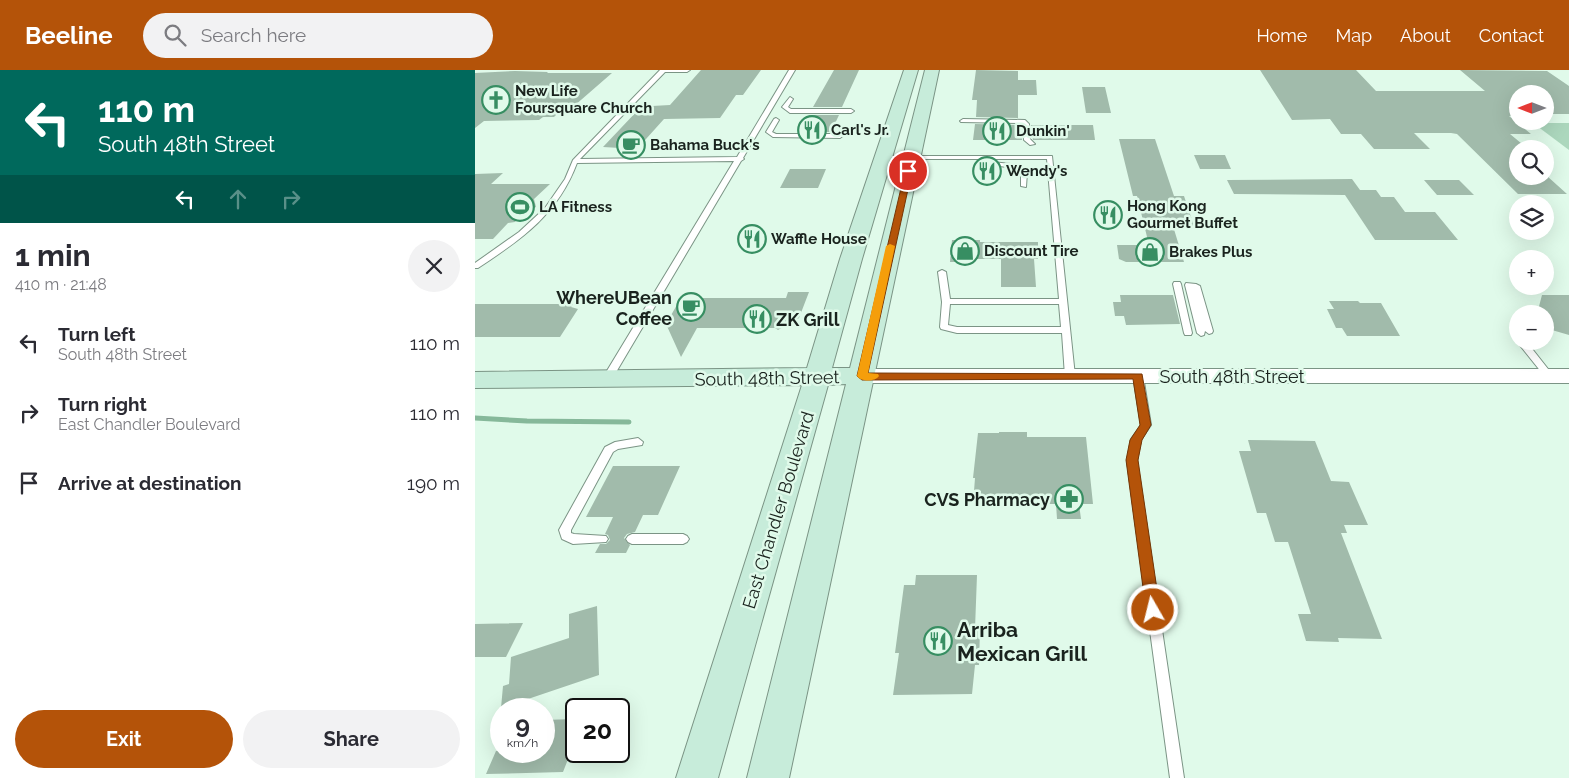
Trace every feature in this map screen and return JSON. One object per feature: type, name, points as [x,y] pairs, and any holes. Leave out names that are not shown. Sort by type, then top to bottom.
[{"type":"main road","name":"East Chandler Boulevard","points":[[697,778],[911,70]]},
{"type":"main road","points":[[768,778],[932,70]]},
{"type":"main road","name":"South 48th Street","points":[[475,380],[817,378],[862,376]]},
{"type":"street","name":"South 48th Street","points":[[862,376],[1559,376]]},
{"type":"lane","points":[[475,266],[506,245],[559,198],[569,181],[575,161],[664,70],[687,70]]},
{"type":"lane","points":[[607,379],[793,70]]},
{"type":"lane","points":[[790,99],[785,108],[790,111],[851,111]]},
{"type":"lane","points":[[776,120],[769,132],[771,135],[840,136]]},
{"type":"lane","points":[[963,121],[1023,121],[1026,124],[1027,140],[1032,144]]},
{"type":"lane","points":[[883,158],[1050,157],[1070,376]]},
{"type":"lane","points":[[575,161],[741,159]]},
{"type":"lane","points":[[956,164],[1019,166],[1024,172],[1024,186]]},
{"type":"lane","points":[[942,272],[946,302],[944,327],[957,330],[1066,330]]},
{"type":"lane","points":[[1186,285],[1198,332],[1177,292],[1186,285]]},
{"type":"lane","points":[[946,302],[1063,301]]},
{"type":"lane","points":[[1531,350],[1559,376]]},
{"type":"lane","points":[[1138,376],[1146,425],[1136,440],[1132,460],[1177,778]]},
{"type":"lane","points":[[602,539],[573,539],[566,536],[565,530],[609,450],[615,446],[638,442]]},
{"type":"lane","points":[[632,539],[683,539]]},
{"type":"green space","points":[[1554,123],[1569,123],[1569,150],[1542,130],[1554,130]]},
{"type":"building","points":[[701,70],[761,70],[743,95],[736,95],[720,118],[664,119],[637,149],[603,147],[638,110],[648,110],[652,106],[670,105]]},
{"type":"building","points":[[834,70],[859,70],[842,107],[813,107]]},
{"type":"building","points":[[976,70],[1018,71],[1018,80],[1036,80],[1037,95],[1018,95],[1018,118],[976,117],[977,100],[972,100]]},
{"type":"building","points":[[1260,70],[1356,70],[1376,91],[1485,91],[1460,70],[1547,71],[1569,86],[1569,114],[1554,114],[1554,85],[1509,85],[1509,130],[1526,130],[1531,134],[1510,134],[1517,140],[1509,140],[1509,185],[1554,185],[1554,182],[1567,194],[1518,194],[1457,134],[1414,133],[1430,149],[1374,149],[1361,134],[1341,134],[1330,119],[1292,120]]},
{"type":"building","points":[[515,71],[612,73],[566,113],[558,113],[554,117],[543,117],[539,120],[484,121],[475,128],[475,73]]},
{"type":"building","points":[[1082,87],[1105,87],[1111,113],[1086,113]]},
{"type":"building","points":[[809,115],[839,115],[831,132],[800,132]]},
{"type":"building","name":"Dunkin'","points":[[975,124],[1021,125],[1022,140],[973,140]]},
{"type":"building","points":[[1031,125],[1093,125],[1095,140],[1033,140]]},
{"type":"building","points":[[1119,139],[1155,139],[1174,196],[1184,196],[1194,226],[1173,226],[1184,262],[1126,262],[1119,259],[1117,245],[1149,245],[1137,196],[1133,196]]},
{"type":"building","points":[[1194,155],[1225,155],[1231,169],[1200,169]]},
{"type":"building","points":[[790,169],[826,169],[818,188],[780,188]]},
{"type":"building","points":[[503,173],[491,184],[550,184],[534,199],[536,207],[523,213],[515,222],[508,223],[493,239],[475,239],[475,174]]},
{"type":"building","points":[[1352,179],[1360,190],[1376,190],[1381,197],[1394,197],[1405,212],[1435,212],[1458,240],[1375,240],[1345,195],[1234,194],[1227,180]]},
{"type":"building","points":[[1424,180],[1459,180],[1474,195],[1437,195]]},
{"type":"building","points":[[952,240],[1038,242],[1038,259],[1034,259],[1036,287],[1001,287],[1001,259],[967,259],[967,262],[950,262]]},
{"type":"building","points":[[788,292],[809,292],[799,318],[778,330],[775,328],[697,328],[681,357],[666,324],[678,303],[691,303],[693,298],[786,298]]},
{"type":"building","points":[[1120,295],[1173,295],[1180,324],[1126,325],[1124,316],[1115,316],[1113,302],[1121,302]]},
{"type":"building","points":[[1542,295],[1569,295],[1569,335],[1554,331],[1554,305],[1539,305]]},
{"type":"building","points":[[1329,301],[1381,303],[1400,336],[1347,336],[1342,328],[1336,328],[1327,309],[1334,309]]},
{"type":"building","points":[[475,304],[573,304],[571,307],[578,309],[560,337],[475,337]]},
{"type":"building","name":"CVS Pharmacy","points":[[1027,432],[1027,437],[1086,437],[1093,504],[1079,504],[1081,519],[1057,519],[1056,504],[980,504],[981,491],[974,491],[975,478],[973,478],[978,433]]},
{"type":"building","points":[[1248,440],[1315,441],[1331,481],[1349,482],[1368,525],[1344,525],[1347,533],[1341,533],[1382,639],[1338,638],[1339,642],[1306,641],[1298,614],[1311,614],[1288,542],[1275,542],[1266,513],[1257,513],[1239,451],[1251,451]]},
{"type":"building","points":[[613,466],[680,466],[658,515],[643,515],[635,532],[627,534],[624,538],[630,545],[626,553],[595,553],[600,544],[606,544],[610,540],[608,535],[605,534],[613,517],[586,517]]},
{"type":"building","name":"Arriba Mexican Grill","points":[[916,575],[977,575],[975,629],[980,629],[979,665],[975,665],[972,694],[893,695],[899,653],[895,653],[904,585],[915,585]]},
{"type":"building","points":[[597,606],[599,675],[531,698],[502,698],[503,686],[509,684],[511,657],[569,638],[569,614]]},
{"type":"building","points":[[523,623],[506,657],[475,657],[475,624]]},
{"type":"building","points":[[565,719],[565,763],[567,763],[563,772],[486,774],[491,763],[555,763],[555,720]]},
{"type":"waterway","points":[[475,418],[527,421],[629,422]]},
{"type":"slow traffic","points":[[874,376],[862,376],[890,246]]},
{"type":"place","name":"New Life Foursquare Church","points":[[496,100]]},
{"type":"place","name":"Carl's Jr.","points":[[812,130]]},
{"type":"place","name":"Dunkin'","points":[[997,131]]},
{"type":"place","name":"Bahama Buck's","points":[[631,145]]},
{"type":"place","name":"Wendy's","points":[[987,171]]},
{"type":"place","name":"LA Fitness","points":[[520,207]]},
{"type":"place","name":"Hong Kong Gourmet Buffet","points":[[1108,215]]},
{"type":"place","name":"Waffle House","points":[[752,239]]},
{"type":"place","name":"Discount Tire","points":[[965,251]]},
{"type":"place","name":"Brakes Plus","points":[[1150,252]]},
{"type":"place","name":"WhereUBean Coffee","points":[[691,307]]},
{"type":"place","name":"ZK Grill","points":[[757,319]]},
{"type":"place","name":"CVS Pharmacy","points":[[1069,499]]},
{"type":"place","name":"Arriba Mexican Grill","points":[[938,641]]},
{"type":"route","points":[[908,171],[862,376],[1138,376],[1146,425],[1136,440],[1132,460],[1153,610]]}]
